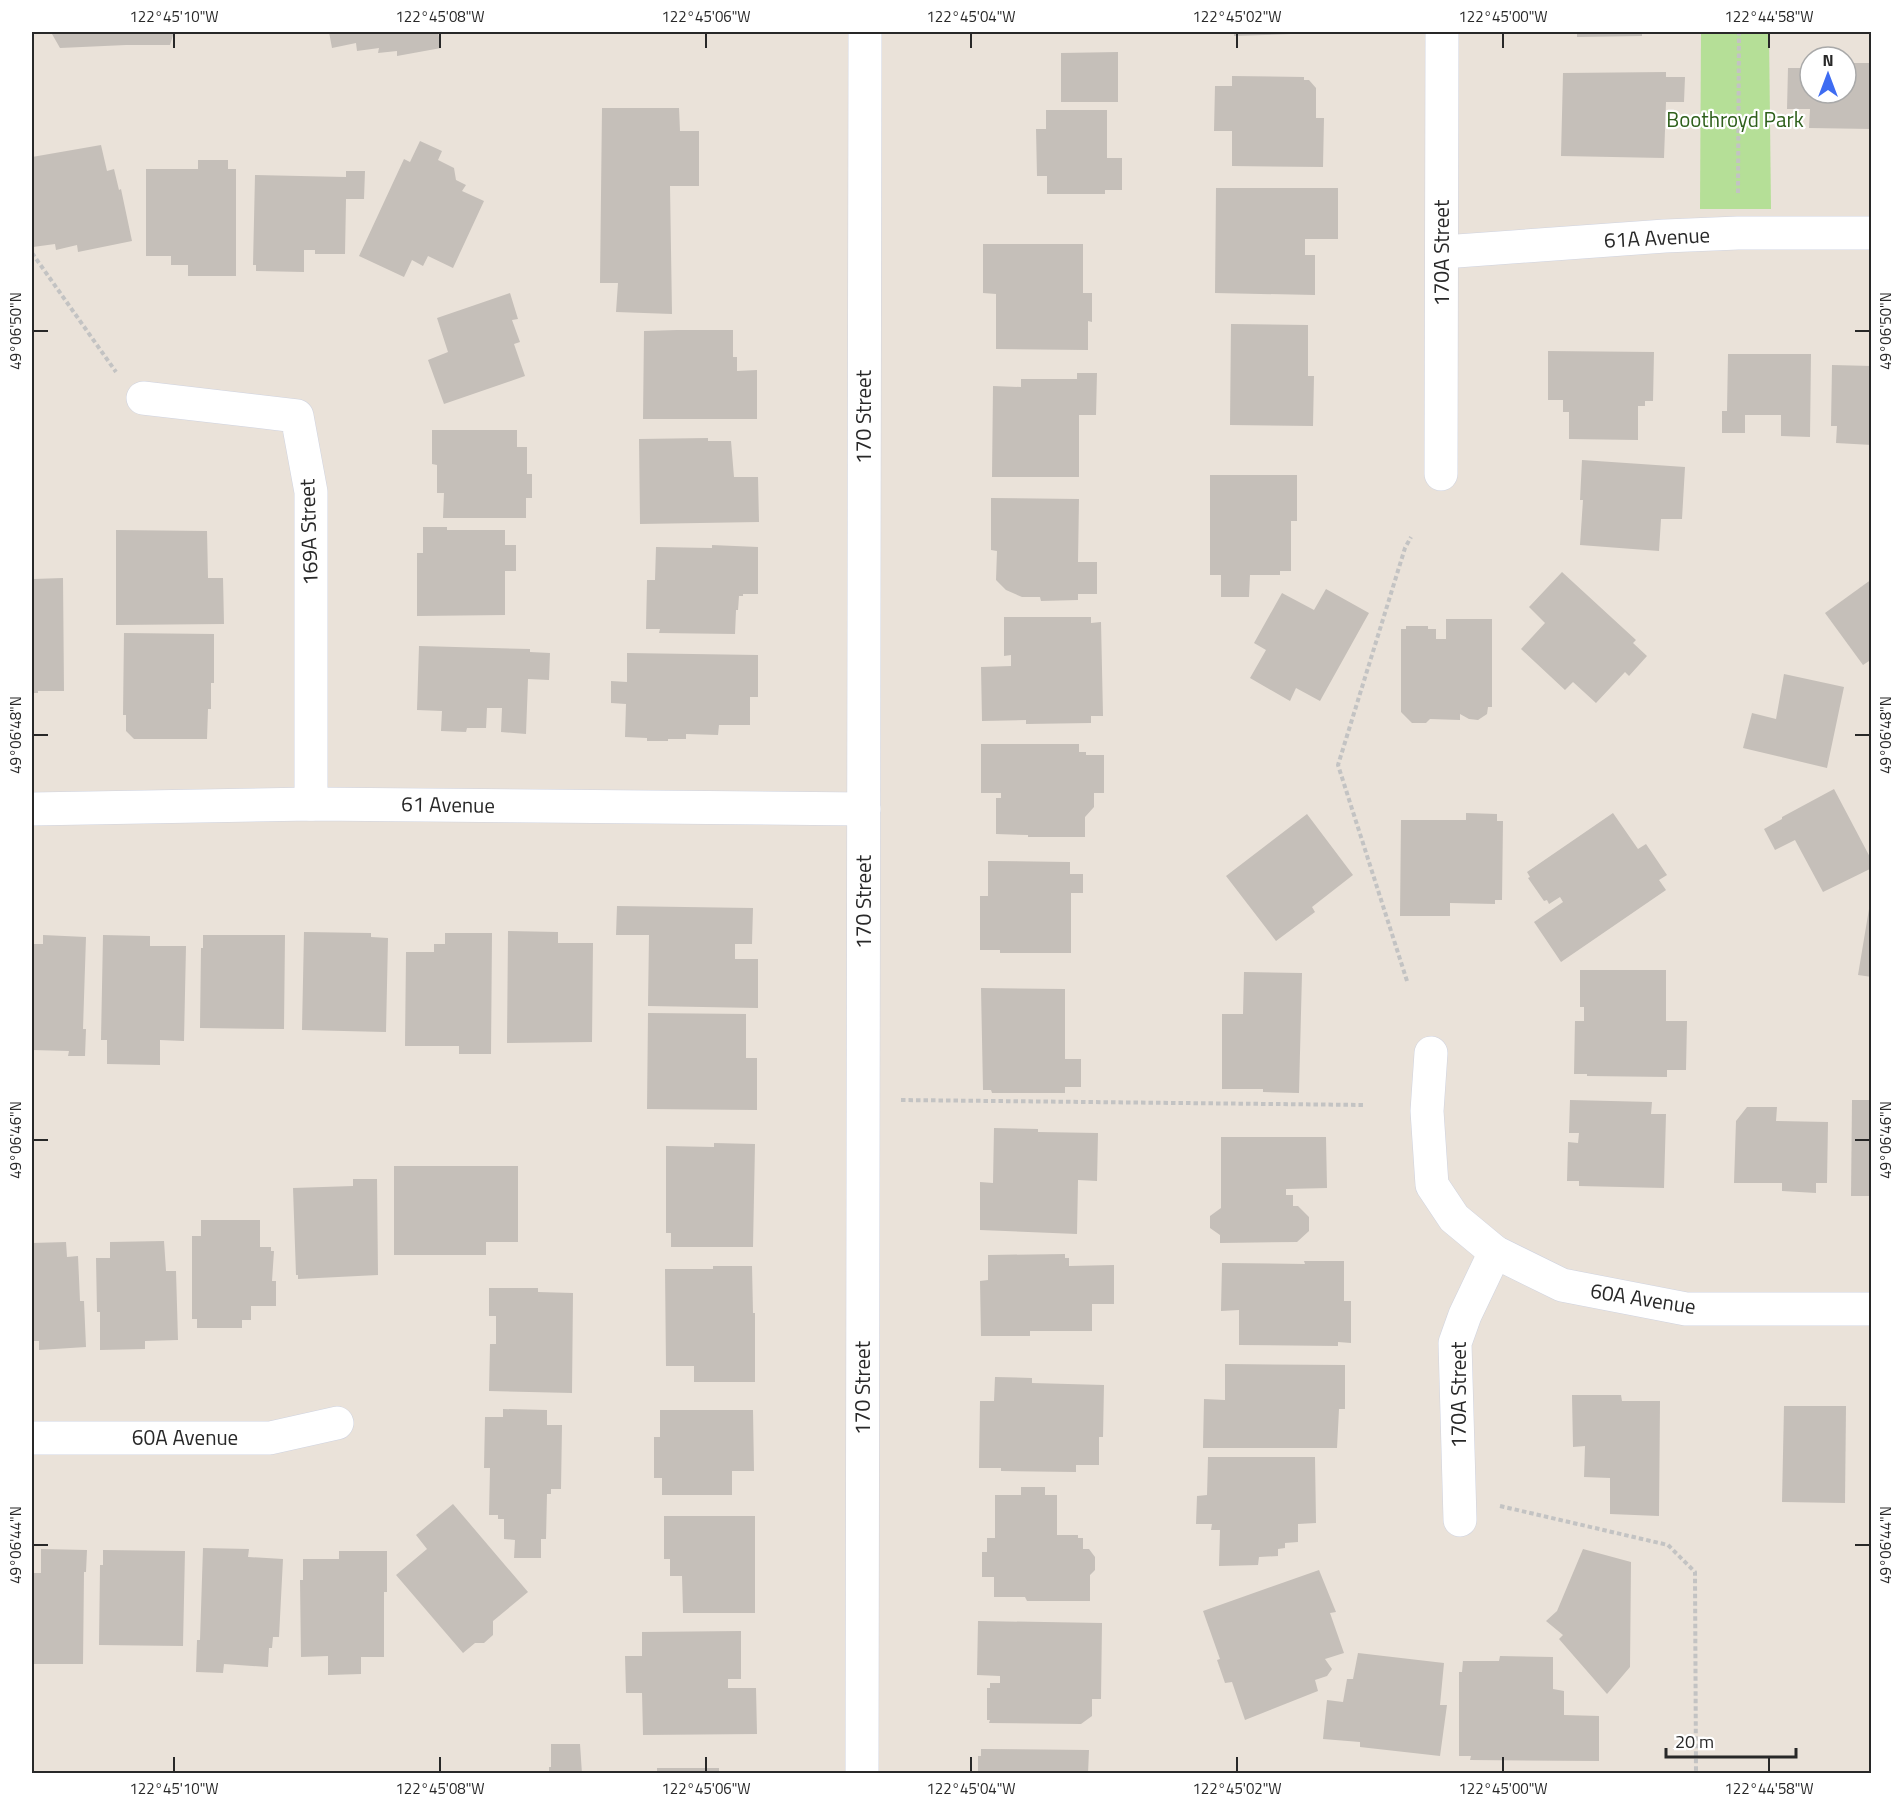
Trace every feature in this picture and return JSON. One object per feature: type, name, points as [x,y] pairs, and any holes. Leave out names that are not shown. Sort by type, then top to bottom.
[{"type":"street","name":"170 Street","points":[[862,1773],[865,32]]},
{"type":"street","name":"170A Street","points":[[1441,474],[1442,32]]},
{"type":"street","name":"61A Avenue","points":[[1443,252],[1686,236],[1872,233]]},
{"type":"street","name":"169A Street","points":[[143,398],[297,416],[310,492],[311,804]]},
{"type":"street","name":"61 Avenue","points":[[32,809],[311,804],[864,809]]},
{"type":"street","points":[[1431,1053],[1427,1111],[1432,1185],[1454,1218],[1495,1252]]},
{"type":"street","name":"170A Street","points":[[1461,1508],[1455,1343],[1465,1315],[1495,1252]]},
{"type":"street","name":"60A Avenue","points":[[1495,1252],[1562,1285],[1686,1309],[1872,1309]]},
{"type":"street","name":"60A Avenue","points":[[32,1438],[270,1438],[337,1423]]},
{"type":"path","points":[[1738,200],[1739,32]]},
{"type":"path","points":[[32,253],[118,376],[143,398]]},
{"type":"path","points":[[1407,981],[1338,765],[1405,548],[1411,537]]},
{"type":"path","points":[[895,1100],[1365,1105]]},
{"type":"path","points":[[1461,1508],[1668,1545],[1695,1572],[1696,1773]]},
{"type":"green space","name":"Boothroyd Park","points":[[1701,32],[1769,32],[1771,209],[1700,209]]},
{"type":"building","points":[[54,32],[174,32],[170,45],[60,48],[52,34]]},
{"type":"building","points":[[329,32],[438,32],[441,48],[397,56],[397,51],[378,53],[379,48],[357,51],[356,43],[332,48]]},
{"type":"building","points":[[1234,32],[1291,32],[1291,34],[1234,36]]},
{"type":"building","points":[[1577,32],[1642,32],[1642,36],[1577,37]]},
{"type":"building","points":[[1118,52],[1118,102],[1061,102],[1061,53]]},
{"type":"building","points":[[1858,63],[1872,63],[1872,129],[1809,128],[1810,109],[1787,109],[1788,68],[1798,68],[1798,105],[1858,105]]},
{"type":"building","points":[[1666,72],[1666,77],[1685,77],[1684,102],[1666,102],[1664,158],[1561,156],[1563,73]]},
{"type":"building","points":[[1232,76],[1304,77],[1304,80],[1309,80],[1316,88],[1316,118],[1324,118],[1323,167],[1232,166],[1232,131],[1214,131],[1215,86],[1232,86]]},
{"type":"building","points":[[602,108],[679,108],[680,131],[699,131],[699,186],[670,186],[672,314],[616,312],[618,283],[600,283]]},
{"type":"building","points":[[1046,110],[1107,110],[1107,158],[1122,158],[1122,190],[1105,190],[1105,194],[1047,194],[1047,176],[1037,176],[1036,129],[1046,129]]},
{"type":"building","points":[[420,141],[442,151],[438,160],[454,168],[456,180],[466,185],[462,191],[484,201],[453,268],[428,256],[423,266],[412,260],[404,277],[359,256],[404,159],[410,162]]},
{"type":"building","points":[[101,145],[107,171],[114,169],[119,190],[121,189],[132,241],[78,252],[77,245],[56,250],[55,244],[33,247],[32,157]]},
{"type":"building","points":[[198,160],[228,160],[228,169],[236,169],[236,276],[188,276],[188,265],[171,265],[171,256],[146,256],[146,169],[198,169]]},
{"type":"building","points":[[346,171],[365,171],[364,199],[346,199],[345,254],[315,254],[315,250],[304,250],[304,272],[256,271],[256,265],[253,265],[255,175],[346,177]]},
{"type":"building","points":[[1216,188],[1338,188],[1338,239],[1305,239],[1305,255],[1315,255],[1315,295],[1215,293]]},
{"type":"building","points":[[983,244],[1083,244],[1083,293],[1092,293],[1092,322],[1088,321],[1088,350],[996,349],[996,294],[983,293]]},
{"type":"building","points":[[510,293],[518,319],[512,320],[520,342],[514,344],[525,376],[444,404],[428,360],[448,352],[437,318]]},
{"type":"building","points":[[1231,324],[1308,325],[1308,376],[1314,376],[1313,426],[1230,425]]},
{"type":"building","points":[[733,330],[733,357],[737,357],[737,371],[757,370],[757,419],[643,419],[644,331]]},
{"type":"building","points":[[1548,351],[1654,352],[1653,401],[1645,401],[1645,406],[1638,406],[1638,440],[1569,439],[1569,412],[1563,412],[1563,400],[1548,400]]},
{"type":"building","points":[[1728,354],[1811,354],[1810,437],[1781,436],[1781,415],[1745,415],[1745,433],[1722,433],[1722,411],[1727,411]]},
{"type":"building","points":[[1832,365],[1872,366],[1872,445],[1836,443],[1837,426],[1831,426]]},
{"type":"building","points":[[1077,373],[1097,373],[1096,415],[1079,415],[1079,477],[992,477],[993,386],[1021,387],[1021,379],[1077,379]]},
{"type":"building","points":[[432,430],[517,430],[517,447],[527,447],[527,474],[532,474],[532,498],[526,498],[526,518],[443,518],[444,493],[437,493],[437,465],[432,464]]},
{"type":"building","points":[[708,438],[708,441],[731,441],[734,477],[758,477],[759,522],[640,524],[639,439]]},
{"type":"building","points":[[1582,460],[1685,467],[1682,519],[1661,519],[1659,551],[1580,545],[1583,500],[1580,500]]},
{"type":"building","points":[[1210,475],[1297,475],[1297,521],[1291,521],[1291,571],[1280,571],[1280,575],[1250,575],[1249,597],[1221,597],[1221,575],[1210,575]]},
{"type":"building","points":[[991,498],[1079,499],[1078,562],[1097,562],[1097,594],[1078,594],[1078,600],[1041,601],[1040,597],[1022,597],[1006,590],[996,580],[997,551],[991,550]]},
{"type":"building","points":[[423,527],[447,527],[447,530],[505,530],[505,545],[516,545],[516,571],[505,571],[505,615],[417,616],[417,553],[423,553]]},
{"type":"building","points":[[116,530],[207,531],[208,578],[223,578],[224,624],[116,625]]},
{"type":"building","points":[[712,545],[758,547],[758,594],[739,596],[735,634],[659,633],[660,629],[646,629],[647,580],[655,580],[656,547],[712,548]]},
{"type":"building","points":[[1562,572],[1636,640],[1633,643],[1647,656],[1629,676],[1625,672],[1596,703],[1573,682],[1565,690],[1521,649],[1545,623],[1529,607]]},
{"type":"building","points":[[63,578],[64,691],[32,693],[33,579]]},
{"type":"building","points":[[1872,579],[1872,659],[1863,665],[1825,613]]},
{"type":"building","points":[[1326,589],[1369,613],[1320,701],[1296,688],[1290,701],[1250,678],[1266,650],[1254,643],[1282,593],[1314,610]]},
{"type":"building","points":[[1004,617],[1091,617],[1091,623],[1101,622],[1103,716],[1091,716],[1091,723],[1026,724],[1026,720],[982,721],[981,667],[1011,666],[1011,655],[1004,656]]},
{"type":"building","points":[[1446,619],[1492,619],[1492,707],[1488,707],[1487,714],[1478,720],[1469,719],[1460,714],[1460,720],[1430,719],[1426,723],[1412,723],[1401,712],[1401,629],[1406,629],[1406,626],[1428,626],[1428,629],[1436,629],[1436,639],[1446,639]]},
{"type":"building","points":[[124,633],[214,634],[214,683],[211,683],[211,709],[208,709],[207,739],[134,739],[126,731],[126,715],[123,715]]},
{"type":"building","points":[[419,646],[530,649],[530,652],[550,653],[549,680],[528,679],[526,734],[501,732],[502,708],[487,708],[486,728],[467,728],[466,732],[441,731],[442,711],[417,710]]},
{"type":"building","points":[[627,653],[758,655],[758,697],[750,697],[750,725],[719,725],[718,735],[686,734],[686,739],[668,739],[668,741],[647,741],[647,738],[625,737],[626,704],[611,703],[611,681],[627,682]]},
{"type":"building","points":[[1784,674],[1844,687],[1827,768],[1743,748],[1752,713],[1776,719]]},
{"type":"building","points":[[981,744],[1079,744],[1079,752],[1086,752],[1086,755],[1104,755],[1104,793],[1094,793],[1094,807],[1085,817],[1085,837],[1028,837],[1028,835],[996,834],[996,798],[1001,798],[1001,793],[981,793]]},
{"type":"building","points":[[1834,789],[1872,861],[1872,868],[1823,892],[1795,840],[1775,850],[1764,829]]},
{"type":"building","points":[[1466,813],[1497,814],[1497,821],[1503,821],[1502,900],[1495,900],[1495,904],[1450,903],[1450,916],[1400,916],[1401,820],[1466,820]]},
{"type":"building","points":[[1613,813],[1638,849],[1646,844],[1667,875],[1659,880],[1666,890],[1561,962],[1534,922],[1563,902],[1560,897],[1549,904],[1547,900],[1544,901],[1528,878],[1530,877],[1527,872]]},
{"type":"building","points":[[1307,814],[1353,875],[1312,907],[1315,912],[1276,941],[1226,876]]},
{"type":"building","points":[[988,861],[1070,862],[1070,874],[1083,874],[1083,893],[1071,893],[1071,953],[1000,953],[1000,950],[980,950],[980,896],[988,896]]},
{"type":"building","points":[[1870,903],[1872,903],[1872,977],[1858,975]]},
{"type":"building","points":[[617,906],[753,908],[752,944],[735,944],[735,959],[758,959],[758,1008],[648,1006],[649,935],[616,935]]},
{"type":"building","points":[[508,931],[558,932],[558,943],[593,943],[592,1042],[507,1043]]},
{"type":"building","points":[[304,932],[371,933],[371,937],[388,938],[386,1032],[302,1030]]},
{"type":"building","points":[[445,933],[492,933],[491,1054],[459,1054],[459,1046],[405,1046],[406,952],[434,952],[434,944],[445,944]]},
{"type":"building","points":[[43,935],[86,937],[83,1029],[86,1029],[85,1056],[68,1056],[69,1051],[32,1050],[32,944],[43,944]]},
{"type":"building","points":[[103,935],[150,936],[150,946],[186,946],[184,1041],[160,1040],[160,1065],[107,1064],[107,1040],[101,1040]]},
{"type":"building","points":[[203,935],[285,935],[284,1029],[200,1028]]},
{"type":"building","points":[[1580,970],[1666,970],[1666,1021],[1687,1021],[1686,1070],[1667,1070],[1667,1077],[1574,1074],[1575,1021],[1584,1021],[1584,1007],[1580,1007]]},
{"type":"building","points":[[1244,972],[1302,973],[1299,1093],[1263,1092],[1263,1089],[1222,1089],[1222,1014],[1243,1014]]},
{"type":"building","points":[[981,988],[1065,989],[1065,1059],[1081,1059],[1081,1087],[1065,1087],[1065,1093],[992,1093],[991,1090],[983,1090]]},
{"type":"building","points":[[648,1013],[746,1014],[746,1058],[757,1058],[757,1110],[647,1109]]},
{"type":"building","points":[[1570,1100],[1652,1102],[1651,1114],[1666,1114],[1664,1188],[1579,1186],[1579,1181],[1567,1181],[1568,1142],[1578,1143],[1579,1133],[1569,1133]]},
{"type":"building","points":[[1852,1100],[1872,1100],[1872,1196],[1851,1196]]},
{"type":"building","points":[[1747,1107],[1777,1107],[1776,1121],[1828,1122],[1827,1183],[1816,1183],[1816,1193],[1782,1191],[1782,1183],[1734,1183],[1736,1121]]},
{"type":"building","points":[[994,1128],[1038,1129],[1038,1132],[1098,1133],[1097,1181],[1078,1180],[1077,1234],[980,1230],[980,1182],[993,1183]]},
{"type":"building","points":[[1221,1137],[1326,1137],[1327,1188],[1286,1189],[1286,1195],[1293,1195],[1293,1206],[1298,1206],[1309,1217],[1309,1231],[1297,1242],[1220,1243],[1220,1235],[1210,1228],[1210,1216],[1221,1208]]},
{"type":"building","points":[[714,1143],[755,1144],[753,1247],[671,1247],[671,1233],[666,1233],[666,1146],[714,1147]]},
{"type":"building","points":[[394,1166],[518,1166],[518,1242],[486,1242],[486,1255],[394,1255]]},
{"type":"building","points":[[353,1179],[377,1179],[378,1275],[298,1279],[293,1188],[353,1186]]},
{"type":"building","points":[[201,1220],[260,1220],[260,1247],[271,1247],[271,1251],[274,1251],[272,1281],[276,1281],[276,1306],[251,1306],[251,1320],[242,1320],[242,1328],[197,1328],[197,1319],[192,1319],[192,1236],[201,1236]]},
{"type":"building","points":[[164,1241],[166,1271],[176,1271],[178,1340],[145,1341],[145,1349],[100,1350],[96,1258],[110,1258],[110,1242]]},
{"type":"building","points":[[66,1242],[67,1257],[78,1256],[80,1301],[84,1301],[86,1347],[39,1350],[39,1341],[32,1341],[32,1243]]},
{"type":"building","points":[[1065,1254],[1065,1258],[1069,1258],[1069,1266],[1114,1265],[1114,1304],[1092,1304],[1092,1331],[1030,1331],[1030,1336],[981,1336],[980,1281],[988,1280],[988,1255]]},
{"type":"building","points":[[1304,1261],[1344,1261],[1344,1301],[1351,1301],[1351,1343],[1338,1342],[1338,1346],[1239,1345],[1239,1310],[1221,1311],[1222,1263],[1305,1264]]},
{"type":"building","points":[[713,1266],[752,1266],[755,1382],[694,1382],[694,1366],[666,1366],[665,1269],[713,1269]]},
{"type":"building","points":[[489,1288],[538,1288],[538,1292],[573,1293],[572,1393],[489,1391],[490,1344],[496,1344],[496,1316],[489,1316]]},
{"type":"building","points":[[1225,1364],[1345,1365],[1345,1409],[1339,1409],[1337,1448],[1203,1448],[1204,1399],[1225,1400]]},
{"type":"building","points":[[995,1377],[1032,1378],[1032,1383],[1104,1385],[1103,1437],[1099,1437],[1099,1465],[1076,1465],[1076,1472],[1001,1471],[1001,1468],[979,1468],[980,1401],[994,1401]]},
{"type":"building","points":[[1572,1395],[1621,1395],[1622,1401],[1660,1401],[1659,1516],[1610,1514],[1610,1478],[1584,1477],[1585,1446],[1573,1447]]},
{"type":"building","points":[[1784,1406],[1846,1406],[1845,1503],[1782,1502]]},
{"type":"building","points":[[503,1409],[547,1410],[547,1425],[562,1425],[561,1489],[551,1489],[551,1494],[547,1494],[546,1539],[541,1539],[541,1558],[514,1558],[515,1540],[504,1539],[504,1519],[498,1519],[498,1515],[489,1515],[490,1468],[484,1468],[485,1417],[503,1417]]},
{"type":"building","points":[[660,1410],[753,1410],[754,1471],[732,1471],[732,1495],[662,1495],[662,1478],[654,1478],[654,1437],[660,1437]]},
{"type":"building","points":[[1208,1457],[1315,1457],[1316,1523],[1298,1524],[1298,1542],[1285,1543],[1285,1548],[1278,1549],[1278,1556],[1259,1557],[1258,1565],[1219,1566],[1220,1530],[1211,1530],[1212,1524],[1196,1524],[1197,1496],[1207,1495]]},
{"type":"building","points":[[1021,1487],[1045,1487],[1045,1495],[1057,1495],[1057,1535],[1078,1535],[1078,1538],[1083,1538],[1083,1549],[1089,1549],[1095,1557],[1095,1570],[1090,1575],[1090,1601],[1027,1601],[1025,1597],[994,1597],[994,1577],[982,1577],[982,1552],[987,1552],[987,1538],[995,1538],[995,1495],[1021,1495]]},
{"type":"building","points":[[453,1504],[528,1592],[493,1621],[493,1635],[484,1643],[475,1643],[463,1653],[396,1575],[427,1549],[416,1535]]},
{"type":"building","points":[[664,1516],[755,1516],[755,1613],[683,1613],[682,1576],[670,1576],[670,1559],[664,1559]]},
{"type":"building","points":[[203,1548],[249,1549],[248,1557],[283,1559],[279,1637],[273,1637],[272,1648],[269,1648],[268,1667],[224,1664],[223,1673],[196,1672],[197,1640],[200,1640]]},
{"type":"building","points":[[41,1549],[87,1550],[86,1572],[84,1572],[83,1664],[32,1664],[32,1573],[41,1573]]},
{"type":"building","points":[[1583,1549],[1631,1562],[1630,1667],[1607,1694],[1559,1639],[1563,1635],[1546,1621],[1557,1611]]},
{"type":"building","points":[[103,1550],[185,1551],[183,1646],[99,1645],[100,1565],[103,1565]]},
{"type":"building","points":[[339,1551],[387,1551],[387,1592],[384,1592],[384,1657],[361,1657],[361,1674],[328,1675],[328,1656],[301,1657],[300,1580],[303,1580],[303,1559],[339,1559]]},
{"type":"building","points":[[1319,1570],[1336,1612],[1330,1613],[1344,1653],[1325,1659],[1332,1669],[1327,1676],[1315,1680],[1318,1691],[1245,1720],[1232,1682],[1225,1683],[1217,1660],[1220,1659],[1203,1611]]},
{"type":"building","points":[[978,1621],[1102,1623],[1101,1699],[1092,1699],[1092,1716],[1081,1724],[989,1723],[990,1720],[987,1720],[987,1688],[990,1688],[990,1683],[1000,1683],[1000,1676],[977,1675]]},
{"type":"building","points":[[741,1631],[741,1679],[728,1679],[728,1688],[756,1688],[757,1734],[643,1735],[642,1693],[626,1693],[625,1656],[642,1656],[642,1632]]},
{"type":"building","points":[[1358,1653],[1444,1663],[1440,1705],[1447,1705],[1440,1756],[1360,1747],[1360,1742],[1323,1739],[1327,1700],[1343,1702],[1347,1679],[1353,1679]]},
{"type":"building","points":[[1500,1656],[1553,1657],[1553,1689],[1564,1691],[1564,1715],[1599,1716],[1599,1761],[1470,1760],[1471,1756],[1459,1756],[1459,1672],[1462,1672],[1463,1661],[1499,1661]]},
{"type":"building","points":[[551,1744],[580,1744],[582,1774],[549,1774]]},
{"type":"building","points":[[981,1749],[1089,1750],[1088,1774],[978,1774],[978,1756],[981,1756]]},
{"type":"building","points":[[657,1768],[719,1768],[719,1774],[657,1774]]}]
